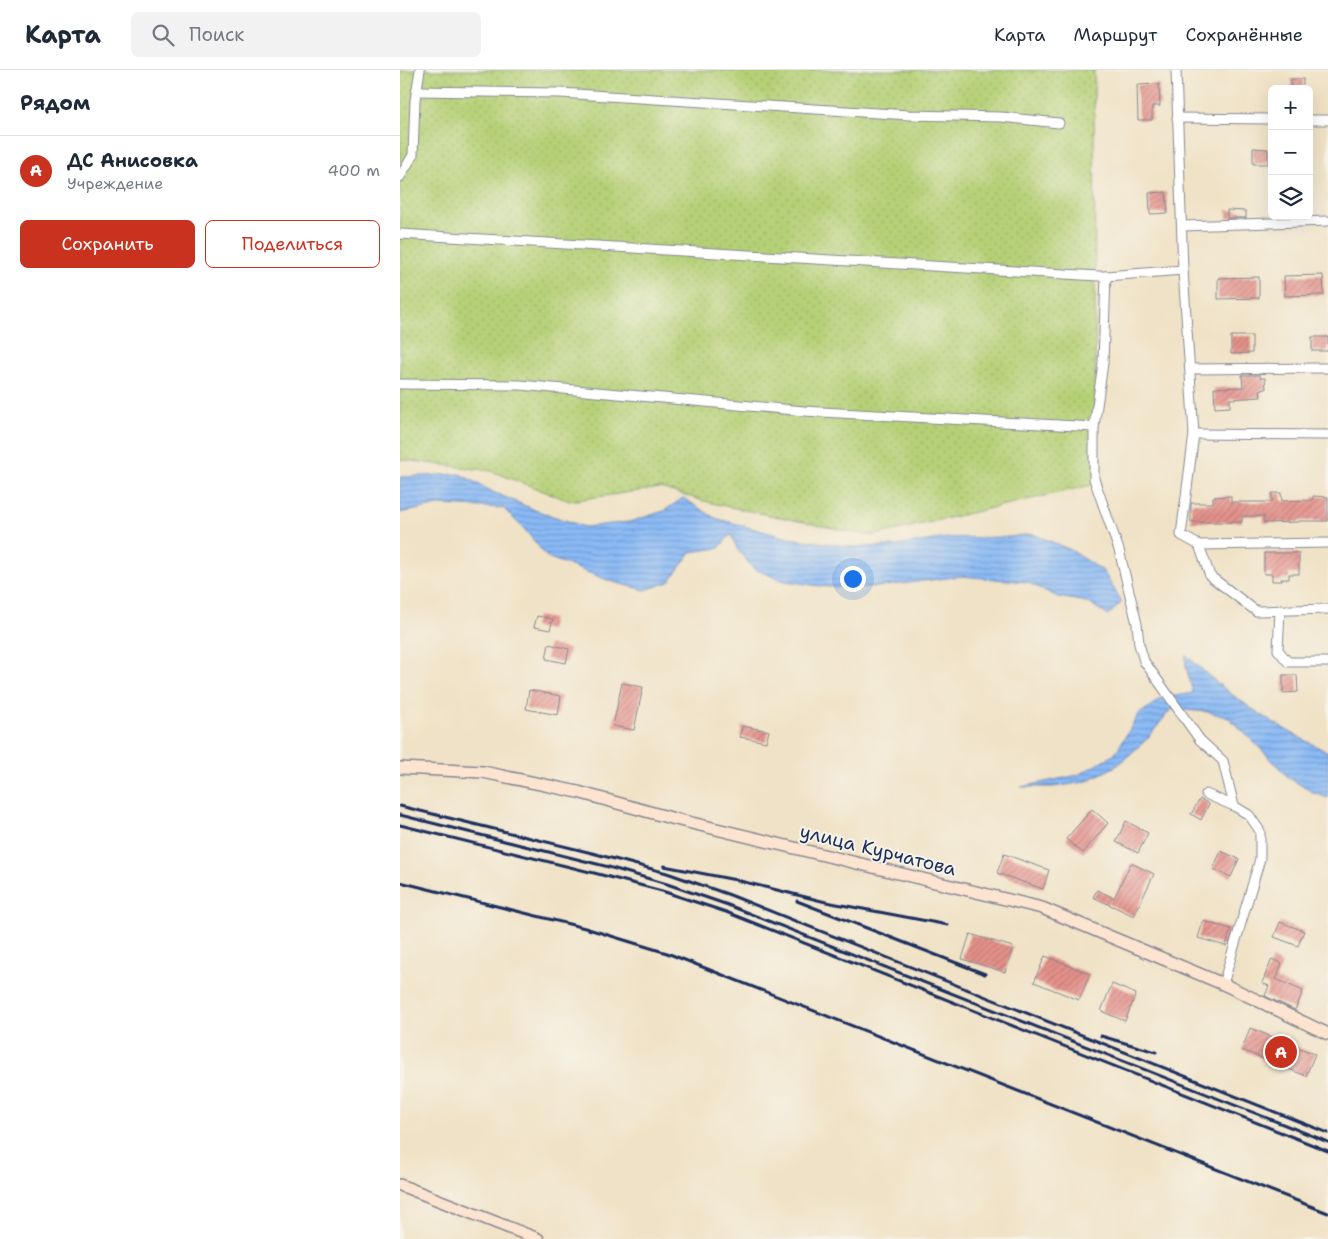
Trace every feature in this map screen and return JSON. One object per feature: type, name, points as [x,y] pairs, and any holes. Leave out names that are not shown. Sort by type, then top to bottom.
[{"type":"street","points":[[400,177],[413,155],[415,100],[420,70]]},
{"type":"street","points":[[1176,70],[1183,270],[1194,434],[1181,535],[1199,545],[1328,543]]},
{"type":"street","points":[[416,91],[560,93],[909,114],[1001,117],[1059,123]]},
{"type":"street","points":[[1177,118],[1268,119]]},
{"type":"street","points":[[1313,120],[1328,120]]},
{"type":"street","points":[[1182,226],[1328,221]]},
{"type":"street","points":[[400,234],[1098,276],[1183,270]]},
{"type":"street","points":[[1106,276],[1103,363],[1094,427],[1094,479],[1120,550],[1144,661],[1200,740],[1222,761],[1234,806]]},
{"type":"street","points":[[1190,370],[1328,368]]},
{"type":"street","points":[[400,384],[520,385],[804,411],[1094,427]]},
{"type":"street","points":[[1194,434],[1328,435]]},
{"type":"street","points":[[1199,545],[1210,576],[1256,611],[1328,609]]},
{"type":"street","points":[[1280,610],[1278,650],[1288,662],[1328,662]]},
{"type":"street","name":"улица Курчатова","points":[[400,768],[483,772],[578,792],[671,818],[1042,908],[1222,984],[1328,1034]]},
{"type":"street","points":[[1206,794],[1234,806],[1249,815],[1260,831],[1260,859],[1222,984]]},
{"type":"street","points":[[400,1185],[538,1239]]},
{"type":"green space","points":[[400,70],[1094,70],[1096,484],[871,536],[711,503],[660,488],[569,501],[491,471],[400,460]]},
{"type":"water","points":[[460,474],[493,492],[535,510],[585,527],[629,522],[664,511],[683,498],[715,518],[788,538],[854,547],[896,546],[946,538],[1010,537],[1033,534],[1071,550],[1103,571],[1122,602],[1108,615],[1087,602],[1058,597],[1027,582],[962,576],[877,587],[828,587],[785,581],[754,569],[737,549],[731,534],[719,548],[691,552],[669,582],[645,590],[613,582],[547,557],[526,531],[503,508],[439,505],[400,513],[400,477]]},
{"type":"water","points":[[1186,655],[1221,686],[1263,716],[1328,752],[1328,798],[1314,793],[1289,778],[1229,718],[1209,712],[1171,709],[1147,739],[1118,765],[1085,782],[1053,787],[1021,787],[1078,775],[1115,754],[1138,715],[1162,698],[1193,693],[1186,667]]},
{"type":"building","points":[[1291,79],[1303,79],[1303,85],[1291,85]]},
{"type":"building","points":[[1159,84],[1160,106],[1152,106],[1152,120],[1138,120],[1137,85]]},
{"type":"building","points":[[1253,148],[1268,149],[1268,164],[1253,164]]},
{"type":"building","points":[[1166,192],[1168,213],[1150,214],[1149,193]]},
{"type":"building","points":[[1227,210],[1246,211],[1246,218],[1227,218]]},
{"type":"building","points":[[1323,275],[1324,295],[1285,296],[1284,276]]},
{"type":"building","points":[[1259,277],[1259,298],[1218,299],[1218,278]]},
{"type":"building","points":[[1231,336],[1252,336],[1252,353],[1231,354]]},
{"type":"building","points":[[1312,337],[1328,337],[1328,351],[1312,351]]},
{"type":"building","points":[[1242,375],[1260,375],[1260,378],[1265,378],[1266,389],[1260,390],[1261,397],[1230,399],[1230,407],[1215,408],[1214,388],[1243,387]]},
{"type":"building","points":[[1272,493],[1281,493],[1282,501],[1313,500],[1313,496],[1328,497],[1328,521],[1264,523],[1264,516],[1242,516],[1242,522],[1191,522],[1191,503],[1213,503],[1213,497],[1231,496],[1231,502],[1272,502]]},
{"type":"building","points":[[1264,553],[1299,553],[1299,574],[1289,574],[1289,579],[1281,579],[1282,581],[1272,581],[1272,574],[1264,574]]},
{"type":"building","points":[[537,616],[553,619],[550,630],[534,627]]},
{"type":"building","points":[[549,644],[569,649],[566,663],[546,659]]},
{"type":"building","points":[[1283,675],[1297,675],[1298,692],[1283,693]]},
{"type":"building","points":[[622,683],[643,687],[634,730],[613,726]]},
{"type":"building","points":[[529,690],[561,696],[558,715],[526,709]]},
{"type":"building","points":[[742,726],[769,731],[766,742],[740,737]]},
{"type":"building","points":[[1200,799],[1209,804],[1201,820],[1191,814]]},
{"type":"building","points":[[1092,809],[1108,823],[1083,853],[1066,839]]},
{"type":"building","points":[[1126,821],[1148,833],[1138,853],[1116,842]]},
{"type":"building","points":[[1221,851],[1239,859],[1231,877],[1213,869]]},
{"type":"building","points":[[1004,854],[1049,870],[1043,889],[997,873]]},
{"type":"building","points":[[1131,863],[1154,874],[1134,916],[1093,897],[1097,890],[1114,898]]},
{"type":"building","points":[[1203,921],[1231,929],[1226,946],[1198,938]]},
{"type":"building","points":[[1280,922],[1304,931],[1298,946],[1274,937]]},
{"type":"building","points":[[970,934],[1013,947],[1005,972],[962,959]]},
{"type":"building","points":[[1045,956],[1090,974],[1079,1000],[1034,982]]},
{"type":"building","points":[[1272,959],[1282,964],[1276,979],[1303,991],[1295,1010],[1265,996],[1269,986],[1262,983]]},
{"type":"building","points":[[1112,984],[1136,994],[1125,1021],[1101,1011]]},
{"type":"building","points":[[1250,1028],[1315,1054],[1306,1076],[1242,1050]]},
{"type":"railway","points":[[400,806],[667,873],[730,895],[1328,1133]]},
{"type":"railway","points":[[400,815],[605,866],[667,884],[728,905],[1328,1142]]},
{"type":"railway","points":[[400,825],[662,891],[726,912],[1328,1151]]},
{"type":"railway","points":[[664,866],[736,880],[826,902],[948,925]]},
{"type":"railway","points":[[400,882],[585,928],[667,953],[1328,1213]]},
{"type":"railway","points":[[797,901],[985,974]]},
{"type":"railway","points":[[1101,1036],[1156,1052]]},
{"type":"place","name":"ДС Анисовка","points":[[1281,1052]]}]
